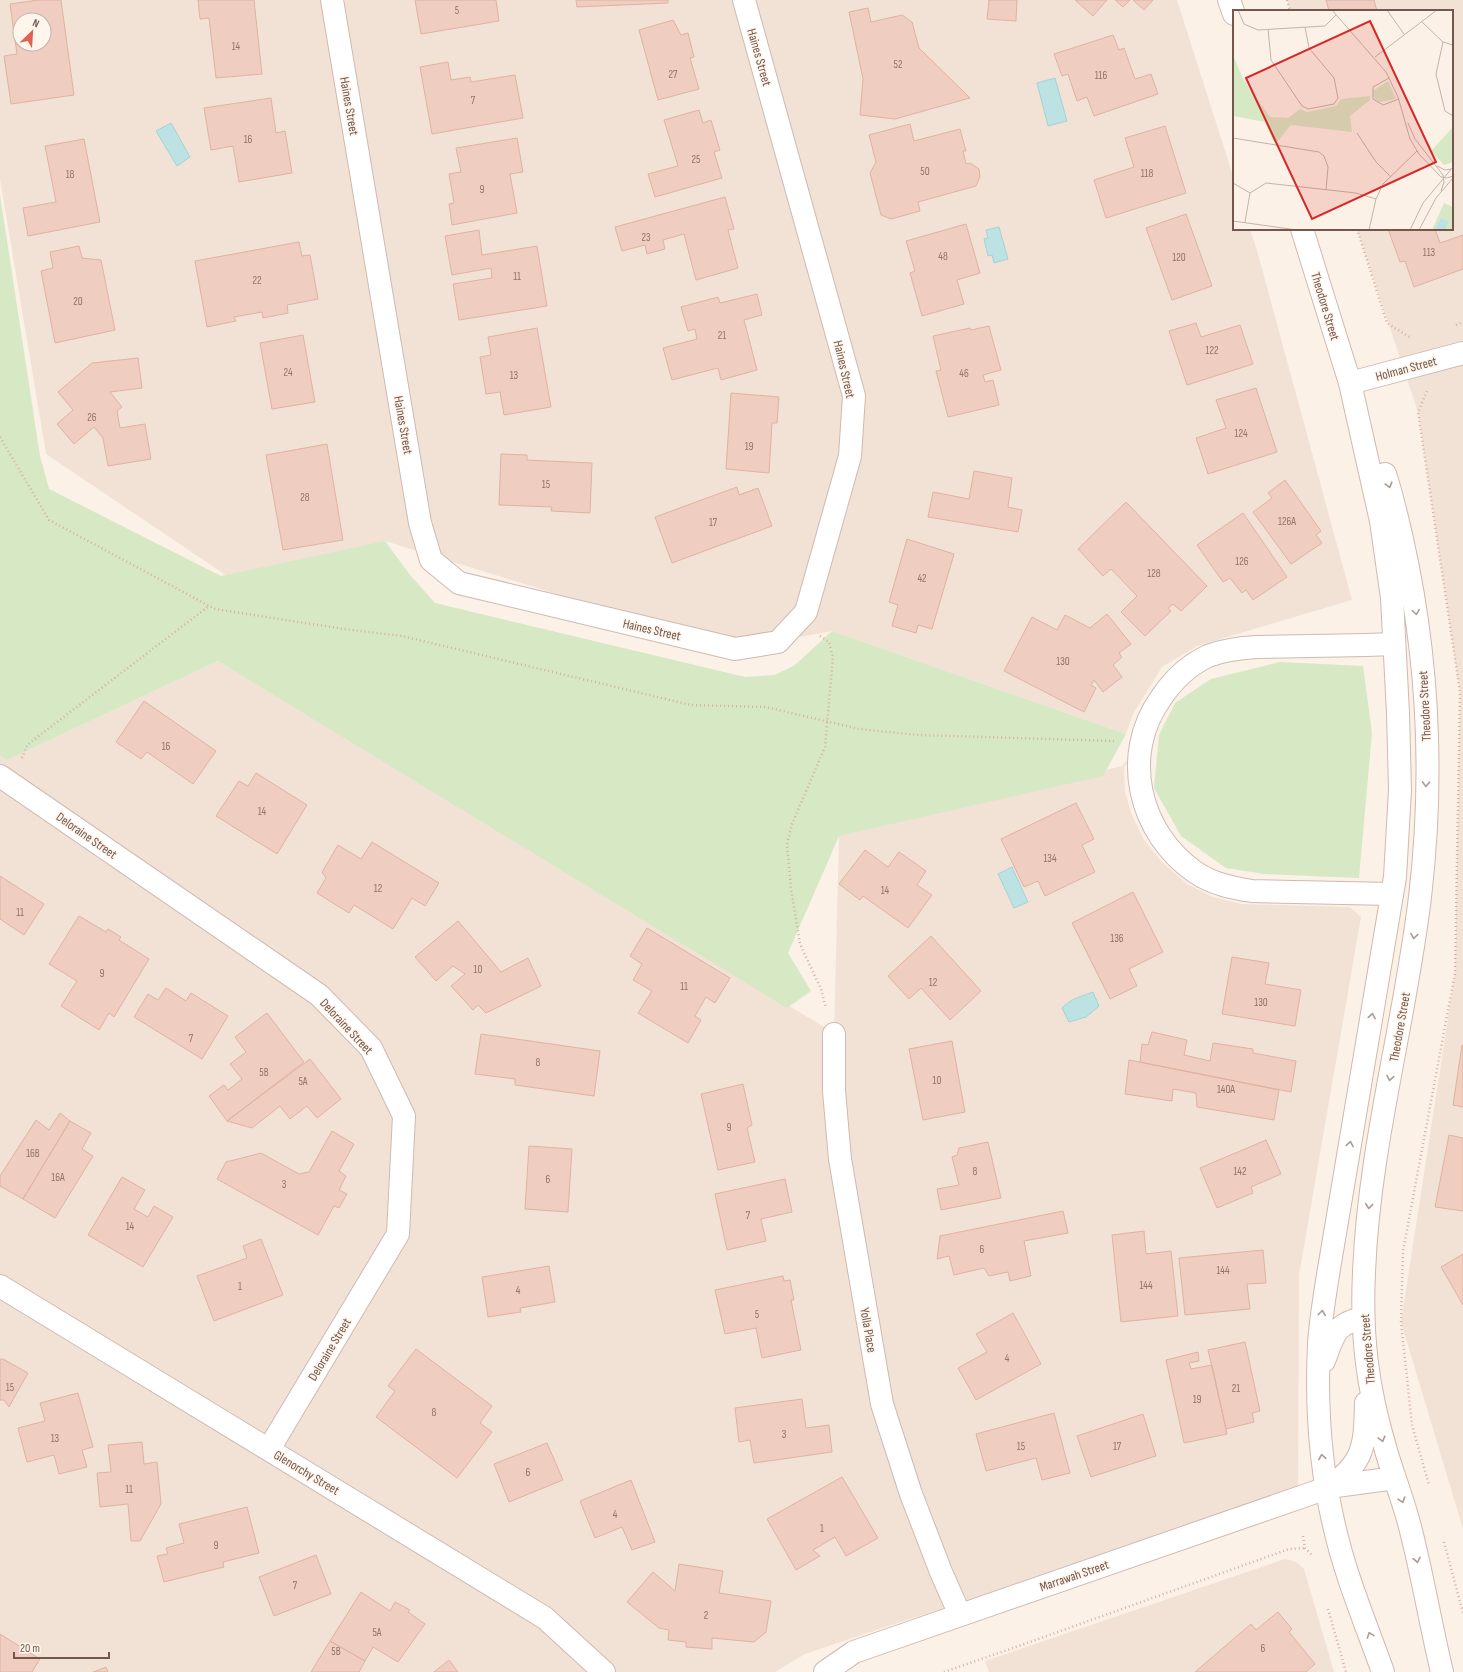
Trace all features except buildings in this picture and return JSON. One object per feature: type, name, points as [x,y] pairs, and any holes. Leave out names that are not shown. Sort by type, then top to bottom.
[{"type":"street","name":"Haines Street","points":[[332,0],[420,523],[431,560],[459,583],[735,649],[778,642],[806,612],[850,456],[854,396],[744,0]]},
{"type":"street","points":[[1229,0],[1233,11]]},
{"type":"street","name":"Theodore Street","points":[[1302,230],[1350,383],[1388,483],[1408,569],[1419,641],[1425,698],[1427,758],[1426,817],[1420,897],[1374,1173],[1366,1230],[1363,1318],[1366,1364],[1376,1413],[1385,1449],[1409,1522],[1442,1672]]},
{"type":"street","name":"Holman Street","points":[[1350,383],[1463,353]]},
{"type":"street","name":"Theodore Street","points":[[1350,383],[1381,521],[1390,575],[1400,758],[1398,838],[1392,894],[1322,1312],[1318,1374],[1318,1408],[1320,1444],[1334,1525],[1343,1557],[1383,1672]]},
{"type":"street","points":[[1419,641],[1394,644],[1238,648],[1210,656],[1186,670],[1164,692],[1156,704],[1146,724],[1139,750],[1139,778],[1145,808],[1152,823],[1170,850],[1196,873],[1211,881],[1238,889],[1252,891],[1392,894],[1420,897]]},
{"type":"street","points":[[1400,758],[1427,758]]},
{"type":"street","name":"Deloraine Street","points":[[5,779],[319,995],[371,1048],[404,1116],[398,1234],[269,1449]]},
{"type":"street","name":"Yolla Place","points":[[834,1034],[834,1091],[840,1160],[882,1404],[911,1494],[940,1572],[960,1615]]},
{"type":"street","points":[[1368,1042],[1396,1046]]},
{"type":"street","points":[[1346,1169],[1374,1173]]},
{"type":"street","name":"Glenorchy Street","points":[[0,1286],[545,1618],[604,1672]]},
{"type":"street","points":[[1318,1374],[1333,1339],[1340,1327],[1345,1323],[1363,1318]]},
{"type":"street","points":[[1327,1488],[1340,1480],[1350,1470],[1359,1457],[1363,1447],[1366,1431],[1366,1364]]},
{"type":"street","points":[[1327,1488],[1395,1478]]},
{"type":"street","name":"Marrawah Street","points":[[825,1672],[854,1652],[1327,1488]]},
{"type":"path","points":[[1286,0],[1290,10]]},
{"type":"path","points":[[0,437],[49,520],[215,609],[344,630],[402,636],[691,705],[766,707],[859,729],[918,734],[1141,742]]},
{"type":"path","points":[[5,779],[18,766],[27,745],[209,606]]},
{"type":"path","points":[[799,620],[829,642],[833,657],[825,747],[792,824],[788,844],[791,888],[800,944],[821,989],[834,1034]]},
{"type":"path","points":[[1303,1536],[1306,1548],[1313,1556]]},
{"type":"path","points":[[944,1672],[1016,1648],[1289,1549],[1306,1548]]},
{"type":"path","points":[[1328,1607],[1346,1672]]},
{"type":"shaded area","points":[[0,0],[1177,0],[1233,176],[1233,230],[1250,230],[1352,600],[1197,646],[1162,667],[1133,714],[1126,734],[832,631],[735,649],[385,541],[236,582],[46,454],[0,179]]},
{"type":"shaded area","points":[[1287,0],[1463,0],[1463,1529],[1401,1322],[1455,973],[1460,692],[1418,412],[1357,230],[1453,230],[1453,10],[1290,10]]},
{"type":"shaded area","points":[[218,661],[834,1033],[839,836],[1122,766],[1139,750],[1124,767],[1125,791],[1131,813],[1144,840],[1161,861],[1187,884],[1213,897],[1242,904],[1350,907],[1361,917],[1299,1275],[1298,1498],[900,1622],[805,1654],[775,1672],[0,1672],[0,756],[7,760]]},
{"type":"shaded area","points":[[1285,1559],[1296,1562],[1304,1569],[1334,1672],[989,1672],[985,1661]]},
{"type":"green space","points":[[0,195],[40,456],[49,489],[221,576],[385,541],[410,575],[435,603],[745,677],[775,675],[795,665],[832,631],[1126,734],[1103,776],[839,836],[788,953],[811,991],[787,1008],[218,661],[7,760],[0,756]]},
{"type":"green space","points":[[1280,662],[1363,666],[1372,733],[1359,878],[1264,874],[1226,868],[1181,836],[1154,788],[1159,735],[1175,703],[1211,679]]},
{"type":"water","points":[[1055,78],[1067,121],[1048,126],[1037,83]]},
{"type":"water","points":[[171,123],[190,157],[177,166],[156,131]]},
{"type":"water","points":[[999,227],[1008,259],[994,263],[992,255],[988,256],[984,239],[988,238],[986,230]]},
{"type":"water","points":[[1012,867],[1028,902],[1014,908],[998,874]]},
{"type":"water","points":[[1093,992],[1099,1006],[1086,1017],[1069,1022],[1062,1008],[1072,1000]]}]
